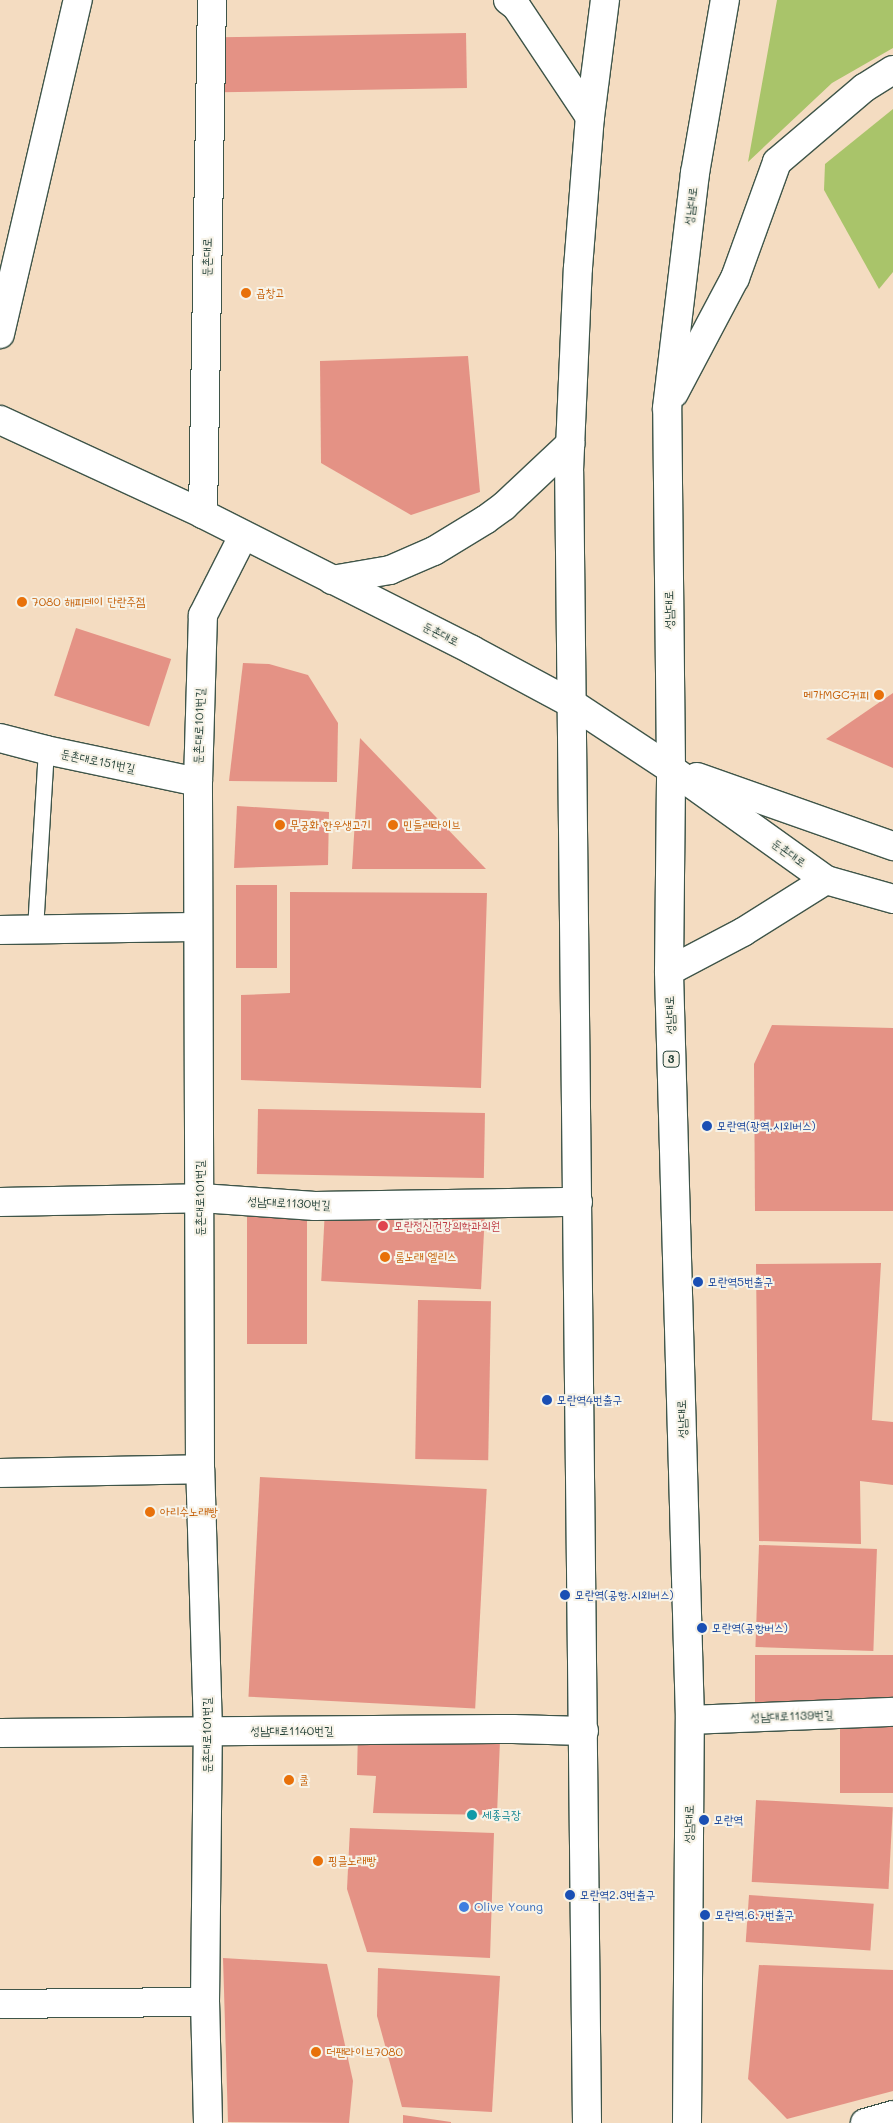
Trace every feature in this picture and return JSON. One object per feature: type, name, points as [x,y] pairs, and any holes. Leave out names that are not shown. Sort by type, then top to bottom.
[{"type":"main road","points":[[0,334],[78,0]]},
{"type":"main road","name":"둔촌대로","points":[[203,514],[212,0]]},
{"type":"main road","points":[[508,0],[516,6],[590,117]]},
{"type":"main road","points":[[587,2123],[578,1202],[570,703],[570,444],[578,268],[590,117],[605,0]]},
{"type":"main road","name":"성남대로","points":[[687,2123],[690,1720],[668,971],[672,769],[667,408],[695,172],[725,0]]},
{"type":"main road","points":[[667,408],[735,278],[777,162],[864,88],[893,70]]},
{"type":"main road","name":"둔촌대로","points":[[0,420],[203,514],[570,703],[672,769],[826,880],[893,899]]},
{"type":"main road","points":[[332,580],[390,570],[434,551],[485,520],[504,506],[570,444]]},
{"type":"main road","name":"둔촌대로101번길","points":[[208,2123],[205,2002],[208,1731],[200,1469],[201,1198],[196,927],[198,782],[202,614],[243,536]]},
{"type":"main road","name":"둔촌대로151번길","points":[[0,738],[46,750],[198,782]]},
{"type":"main road","name":"둔촌대로","points":[[672,769],[893,846]]},
{"type":"main road","points":[[668,971],[743,932],[826,880]]},
{"type":"main road","points":[[0,930],[196,927]]},
{"type":"main road","name":"성남대로1130번길","points":[[0,1202],[201,1198],[315,1206],[578,1202]]},
{"type":"main road","points":[[0,1473],[200,1469]]},
{"type":"main road","name":"성남대로1139번길","points":[[690,1720],[893,1712]]},
{"type":"main road","name":"성남대로1140번길","points":[[0,1733],[584,1731]]},
{"type":"main road","points":[[0,2004],[205,2002]]},
{"type":"main road","points":[[865,2123],[893,2115]]},
{"type":"lane","points":[[35,929],[46,750]]},
{"type":"green space","points":[[777,0],[893,0],[893,48],[832,83],[748,162]]},
{"type":"green space","points":[[893,109],[893,272],[879,289],[824,190],[825,164]]},
{"type":"building","points":[[466,33],[467,88],[221,92],[220,37]]},
{"type":"building","points":[[468,356],[480,492],[411,515],[321,463],[320,361]]},
{"type":"building","points":[[76,628],[171,659],[149,726],[54,696]]},
{"type":"building","points":[[243,663],[269,664],[308,675],[338,723],[337,782],[229,781]]},
{"type":"building","points":[[893,693],[893,768],[826,739]]},
{"type":"building","points":[[360,738],[486,869],[352,869]]},
{"type":"building","points":[[237,806],[329,812],[328,865],[234,868]]},
{"type":"building","points":[[236,885],[277,885],[277,968],[236,968]]},
{"type":"building","points":[[290,892],[487,893],[481,1088],[241,1080],[241,995],[290,993]]},
{"type":"building","points":[[772,1025],[893,1028],[893,1211],[755,1211],[754,1064]]},
{"type":"building","points":[[258,1109],[485,1113],[484,1178],[257,1174]]},
{"type":"building","points":[[325,1209],[485,1217],[481,1289],[321,1281]]},
{"type":"building","points":[[247,1210],[307,1210],[307,1344],[247,1344]]},
{"type":"building","points":[[881,1263],[872,1420],[893,1422],[893,1485],[860,1481],[861,1544],[759,1541],[756,1264]]},
{"type":"building","points":[[418,1300],[491,1301],[488,1460],[415,1459]]},
{"type":"building","points":[[260,1477],[487,1489],[475,1709],[248,1697]]},
{"type":"building","points":[[759,1545],[877,1549],[873,1651],[755,1647]]},
{"type":"building","points":[[755,1655],[893,1655],[893,1705],[755,1705]]},
{"type":"building","points":[[840,1715],[893,1715],[893,1793],[840,1793]]},
{"type":"building","points":[[358,1730],[500,1740],[497,1815],[373,1813],[376,1776],[357,1775]]},
{"type":"building","points":[[756,1800],[893,1807],[889,1889],[752,1882]]},
{"type":"building","points":[[350,1828],[494,1833],[490,1958],[367,1952],[347,1889]]},
{"type":"building","points":[[749,1895],[874,1904],[870,1951],[746,1942]]},
{"type":"building","points":[[223,1958],[327,1964],[353,2081],[349,2123],[228,2122]]},
{"type":"building","points":[[759,1965],[893,1970],[893,2091],[787,2119],[748,2079]]},
{"type":"building","points":[[378,1968],[500,1976],[492,2112],[402,2107],[377,2016]]},
{"type":"building","points":[[403,2115],[451,2122],[451,2123],[403,2123]]},
{"type":"place","name":"곱창고","points":[[246,293]]},
{"type":"place","name":"7080 해피데이 단란주점","points":[[22,602]]},
{"type":"place","name":"메가MGC커피","points":[[879,695]]},
{"type":"place","name":"무궁화 한우생고기","points":[[280,825]]},
{"type":"place","name":"민들레라이브","points":[[393,825]]},
{"type":"place","name":"모란역(광역.시외버스)","points":[[707,1126]]},
{"type":"place","name":"모란정신건강의학과의원","points":[[383,1226]]},
{"type":"place","name":"룸노래 엘리스","points":[[385,1257]]},
{"type":"place","name":"모란역5번출구","points":[[698,1282]]},
{"type":"place","name":"모란역4번출구","points":[[547,1400]]},
{"type":"place","name":"아리수노래빵","points":[[150,1512]]},
{"type":"place","name":"모란역(공항.시외버스)","points":[[565,1595]]},
{"type":"place","name":"모란역(공항버스)","points":[[702,1628]]},
{"type":"place","name":"쿨","points":[[289,1780]]},
{"type":"place","name":"세종극장","points":[[472,1815]]},
{"type":"place","name":"모란역","points":[[704,1820]]},
{"type":"place","name":"핑클노래빵","points":[[318,1861]]},
{"type":"place","name":"모란역2.3번출구","points":[[570,1895]]},
{"type":"place","name":"Olive Young","points":[[464,1907]]},
{"type":"place","name":"모란역.6.7번출구","points":[[705,1915]]},
{"type":"place","name":"더팬라이브7080","points":[[316,2052]]}]
